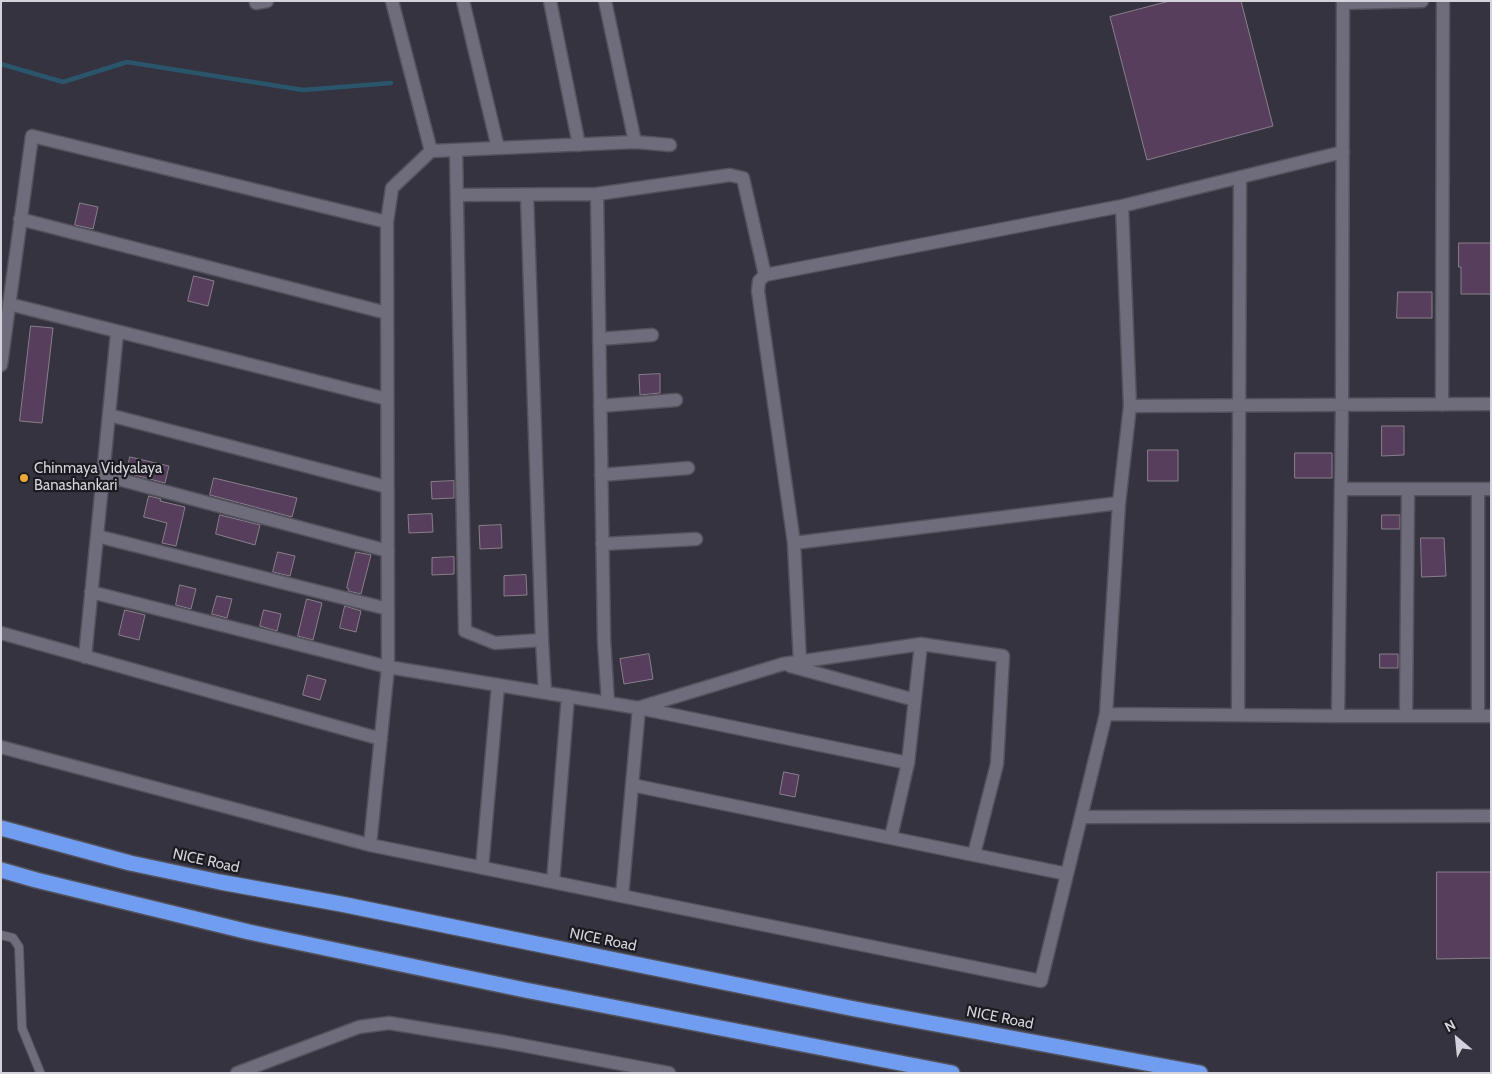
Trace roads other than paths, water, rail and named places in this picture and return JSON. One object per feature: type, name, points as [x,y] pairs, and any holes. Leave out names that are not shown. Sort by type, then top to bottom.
[{"type":"highway","name":"NICE Road","points":[[1,828],[130,863],[220,882],[341,904],[855,1009],[1200,1073]]},
{"type":"highway","points":[[1,870],[259,934],[525,990],[952,1073]]},
{"type":"street","points":[[392,1],[431,151]]},
{"type":"street","points":[[463,1],[498,148]]},
{"type":"street","points":[[550,1],[579,145]]},
{"type":"street","points":[[605,1],[635,142]]},
{"type":"street","points":[[1338,716],[1342,405],[1343,2],[1422,1]]},
{"type":"street","points":[[1442,405],[1443,1]]},
{"type":"street","points":[[1,365],[32,136],[387,222]]},
{"type":"street","points":[[370,845],[388,667],[387,222],[392,188],[431,151],[635,142],[670,144]]},
{"type":"street","points":[[456,150],[465,630],[495,643],[542,640]]},
{"type":"street","points":[[800,662],[794,543],[757,286],[761,278],[765,275],[1122,206],[1343,152]]},
{"type":"street","points":[[457,195],[528,196],[597,194],[730,175],[743,178],[765,275]]},
{"type":"street","points":[[1238,715],[1240,177]]},
{"type":"street","points":[[597,194],[604,640],[608,703]]},
{"type":"street","points":[[528,196],[545,692]]},
{"type":"street","points":[[1,747],[370,845],[1041,981],[1106,714],[1119,503],[1130,406],[1122,206]]},
{"type":"street","points":[[20,219],[387,313]]},
{"type":"street","points":[[9,304],[117,333],[387,399]]},
{"type":"street","points":[[85,656],[117,333]]},
{"type":"street","points":[[599,339],[652,335]]},
{"type":"street","points":[[600,406],[676,400]]},
{"type":"street","points":[[1130,406],[1491,404]]},
{"type":"street","points":[[109,415],[388,487]]},
{"type":"street","points":[[601,475],[688,468]]},
{"type":"street","points":[[103,475],[388,550]]},
{"type":"street","points":[[1106,714],[1485,716],[1484,489],[1341,489]]},
{"type":"street","points":[[1406,716],[1408,489]]},
{"type":"street","points":[[794,543],[1119,503]]},
{"type":"street","points":[[97,536],[388,609]]},
{"type":"street","points":[[602,544],[696,539]]},
{"type":"street","points":[[91,592],[388,667],[638,708],[908,762]]},
{"type":"street","points":[[1,633],[381,739]]},
{"type":"street","points":[[891,838],[908,762],[921,644]]},
{"type":"street","points":[[638,708],[783,664],[921,644],[1003,656],[997,764],[974,854]]},
{"type":"street","points":[[783,664],[915,700]]},
{"type":"street","points":[[482,868],[498,685]]},
{"type":"street","points":[[553,882],[568,696]]},
{"type":"street","points":[[622,896],[638,708]]},
{"type":"street","points":[[632,785],[1067,874]]},
{"type":"street","points":[[1081,817],[1491,816]]},
{"type":"street","points":[[238,1073],[359,1028],[389,1023],[505,1042],[647,1071],[670,1073]]},
{"type":"lane","points":[[1,935],[13,938],[19,947],[22,1028],[40,1072]]},
{"type":"waterway","points":[[1,64],[63,82],[127,62],[303,90],[391,83]]},
{"type":"place","name":"Chinmaya Vidyalaya Banashankari","points":[[24,478]]}]
